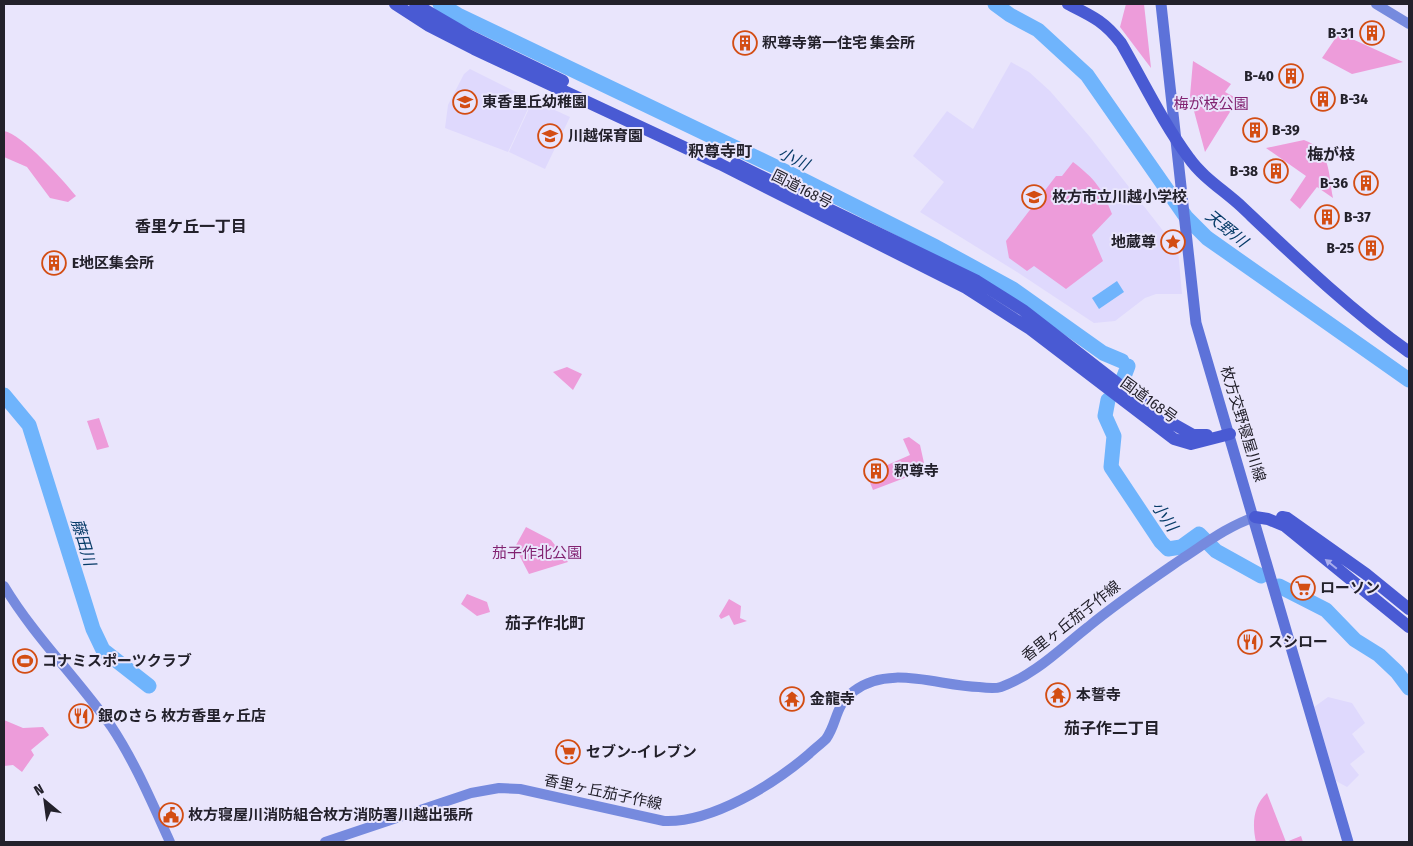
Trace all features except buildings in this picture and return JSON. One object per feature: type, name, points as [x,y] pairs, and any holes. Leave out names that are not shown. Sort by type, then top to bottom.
[{"type":"highway","name":"国道168号","points":[[396,4],[429,26],[474,49],[720,164],[966,288],[1026,326],[1174,438],[1191,444],[1230,434]]},
{"type":"highway","name":"国道168号","points":[[415,4],[468,35],[526,64],[977,281],[1023,310],[1161,417],[1182,430],[1194,435],[1230,434]]},
{"type":"highway","points":[[1068,4],[1103,22],[1112,31],[1190,160],[1209,180],[1240,205],[1342,300],[1409,352]]},
{"type":"highway","points":[[1254,517],[1268,515],[1287,518],[1366,574],[1409,609]]},
{"type":"highway","points":[[1254,517],[1268,519],[1285,526],[1409,627]]},
{"type":"main road","name":"枚方交野寝屋川線","points":[[1161,4],[1178,141],[1196,323],[1348,842]]},
{"type":"street","points":[[1376,4],[1409,24]]},
{"type":"street","name":"香里ヶ丘茄子作線","points":[[325,842],[471,793],[499,788],[520,789],[664,821],[697,817],[752,794],[785,774],[825,740],[832,728],[836,711],[854,690],[881,677],[936,681],[971,687],[1000,688],[1033,671],[1112,608],[1200,547],[1236,523],[1254,517]]},
{"type":"street","points":[[4,586],[7,600],[110,726],[131,760],[170,842]]},
{"type":"shaded area","name":"枚方市立川越小学校","points":[[1011,62],[1029,72],[1050,91],[1090,137],[1178,250],[1182,294],[1156,294],[1145,298],[1115,321],[1094,323],[1017,272],[920,212],[944,182],[913,156],[947,111],[973,129]]},
{"type":"shaded area","points":[[470,69],[532,100],[508,152],[445,128],[448,105],[464,74]]},
{"type":"shaded area","points":[[533,100],[570,117],[545,169],[509,152]]},
{"type":"shaded area","points":[[1328,697],[1352,703],[1365,723],[1352,734],[1365,752],[1350,764],[1359,775],[1347,787],[1336,781],[1314,707]]},
{"type":"green space","points":[[1126,4],[1144,4],[1151,68],[1120,27]]},
{"type":"green space","points":[[1339,33],[1403,62],[1352,74],[1322,58]]},
{"type":"green space","name":"梅が枝公園","points":[[1193,61],[1231,84],[1225,92],[1238,99],[1205,152],[1190,96]]},
{"type":"green space","points":[[4,131],[21,140],[31,149],[76,196],[68,202],[50,198],[27,167],[4,157]]},
{"type":"green space","points":[[1304,140],[1313,144],[1324,156],[1329,171],[1333,198],[1317,187],[1300,209],[1290,200],[1306,176],[1266,148]]},
{"type":"green space","points":[[1073,162],[1097,185],[1105,197],[1112,214],[1092,235],[1103,261],[1066,289],[1034,266],[1027,271],[1009,258],[1006,241],[1056,176],[1062,176]]},
{"type":"green space","points":[[567,367],[582,374],[573,390],[553,372]]},
{"type":"green space","points":[[99,418],[109,447],[97,450],[87,421]]},
{"type":"green space","points":[[909,437],[920,445],[924,463],[923,473],[915,474],[873,490],[869,480],[887,473],[885,466],[910,455],[903,439]]},
{"type":"green space","name":"茄子作北公園","points":[[526,527],[551,540],[568,562],[529,574],[515,547]]},
{"type":"green space","points":[[467,594],[487,602],[490,612],[477,616],[461,604]]},
{"type":"green space","points":[[729,599],[741,606],[740,618],[747,621],[734,625],[729,615],[721,619],[719,616]]},
{"type":"green space","points":[[4,720],[23,728],[43,727],[49,735],[31,750],[34,755],[22,772],[13,765],[4,766]]},
{"type":"green space","points":[[1267,793],[1286,842],[1256,842],[1254,822],[1256,809]]},
{"type":"green space","points":[[1301,836],[1303,842],[1286,842]]},
{"type":"water","points":[[1117,281],[1124,292],[1099,309],[1092,298]]},
{"type":"waterway","name":"小川","points":[[440,4],[458,15],[805,181],[936,247],[1013,289],[1103,353],[1122,361]]},
{"type":"waterway","name":"天野川","points":[[995,4],[1010,15],[1038,30],[1087,75],[1186,217],[1207,238],[1409,380]]},
{"type":"waterway","name":"小川","points":[[1123,379],[1128,366]]},
{"type":"waterway","name":"藤田川","points":[[4,395],[29,425],[93,629],[103,650],[149,686]]},
{"type":"waterway","name":"小川","points":[[1108,400],[1105,416],[1114,436],[1111,467],[1161,542],[1168,549],[1181,547],[1199,534],[1216,551],[1261,576]]},
{"type":"waterway","name":"小川","points":[[1279,586],[1326,610],[1355,640],[1379,655],[1397,672],[1409,688]]},
{"type":"place","name":"B-31","points":[[1372,33]]},
{"type":"place","name":"釈尊寺第一住宅 集会所","points":[[745,43]]},
{"type":"place","name":"B-40","points":[[1291,76]]},
{"type":"place","name":"B-34","points":[[1323,99]]},
{"type":"place","name":"東香里丘幼稚園","points":[[465,102]]},
{"type":"place","name":"B-39","points":[[1255,130]]},
{"type":"place","name":"川越保育園","points":[[550,136]]},
{"type":"place","name":"B-38","points":[[1276,171]]},
{"type":"place","name":"B-36","points":[[1366,183]]},
{"type":"place","name":"枚方市立川越小学校","points":[[1034,197]]},
{"type":"place","name":"B-37","points":[[1327,217]]},
{"type":"place","name":"地蔵尊","points":[[1173,242]]},
{"type":"place","name":"B-25","points":[[1371,248]]},
{"type":"place","name":"E地区集会所","points":[[54,263]]},
{"type":"place","name":"釈尊寺","points":[[876,471]]},
{"type":"place","name":"ローソン","points":[[1303,588]]},
{"type":"place","name":"スシロー","points":[[1250,642]]},
{"type":"place","name":"コナミスポーツクラブ","points":[[25,661]]},
{"type":"place","name":"本誓寺","points":[[1058,695]]},
{"type":"place","name":"金龍寺","points":[[792,699]]},
{"type":"place","name":"銀のさら 枚方香里ヶ丘店","points":[[81,716]]},
{"type":"place","name":"セブン-イレブン","points":[[568,752]]},
{"type":"place","name":"枚方寝屋川消防組合枚方消防署川越出張所","points":[[171,815]]},
{"type":"district","name":"釈尊寺町","points":[[720,151]]},
{"type":"district","name":"梅が枝","points":[[1331,154]]},
{"type":"district","name":"香里ケ丘一丁目","points":[[191,226]]},
{"type":"district","name":"茄子作北町","points":[[545,623]]},
{"type":"district","name":"茄子作二丁目","points":[[1112,728]]}]
